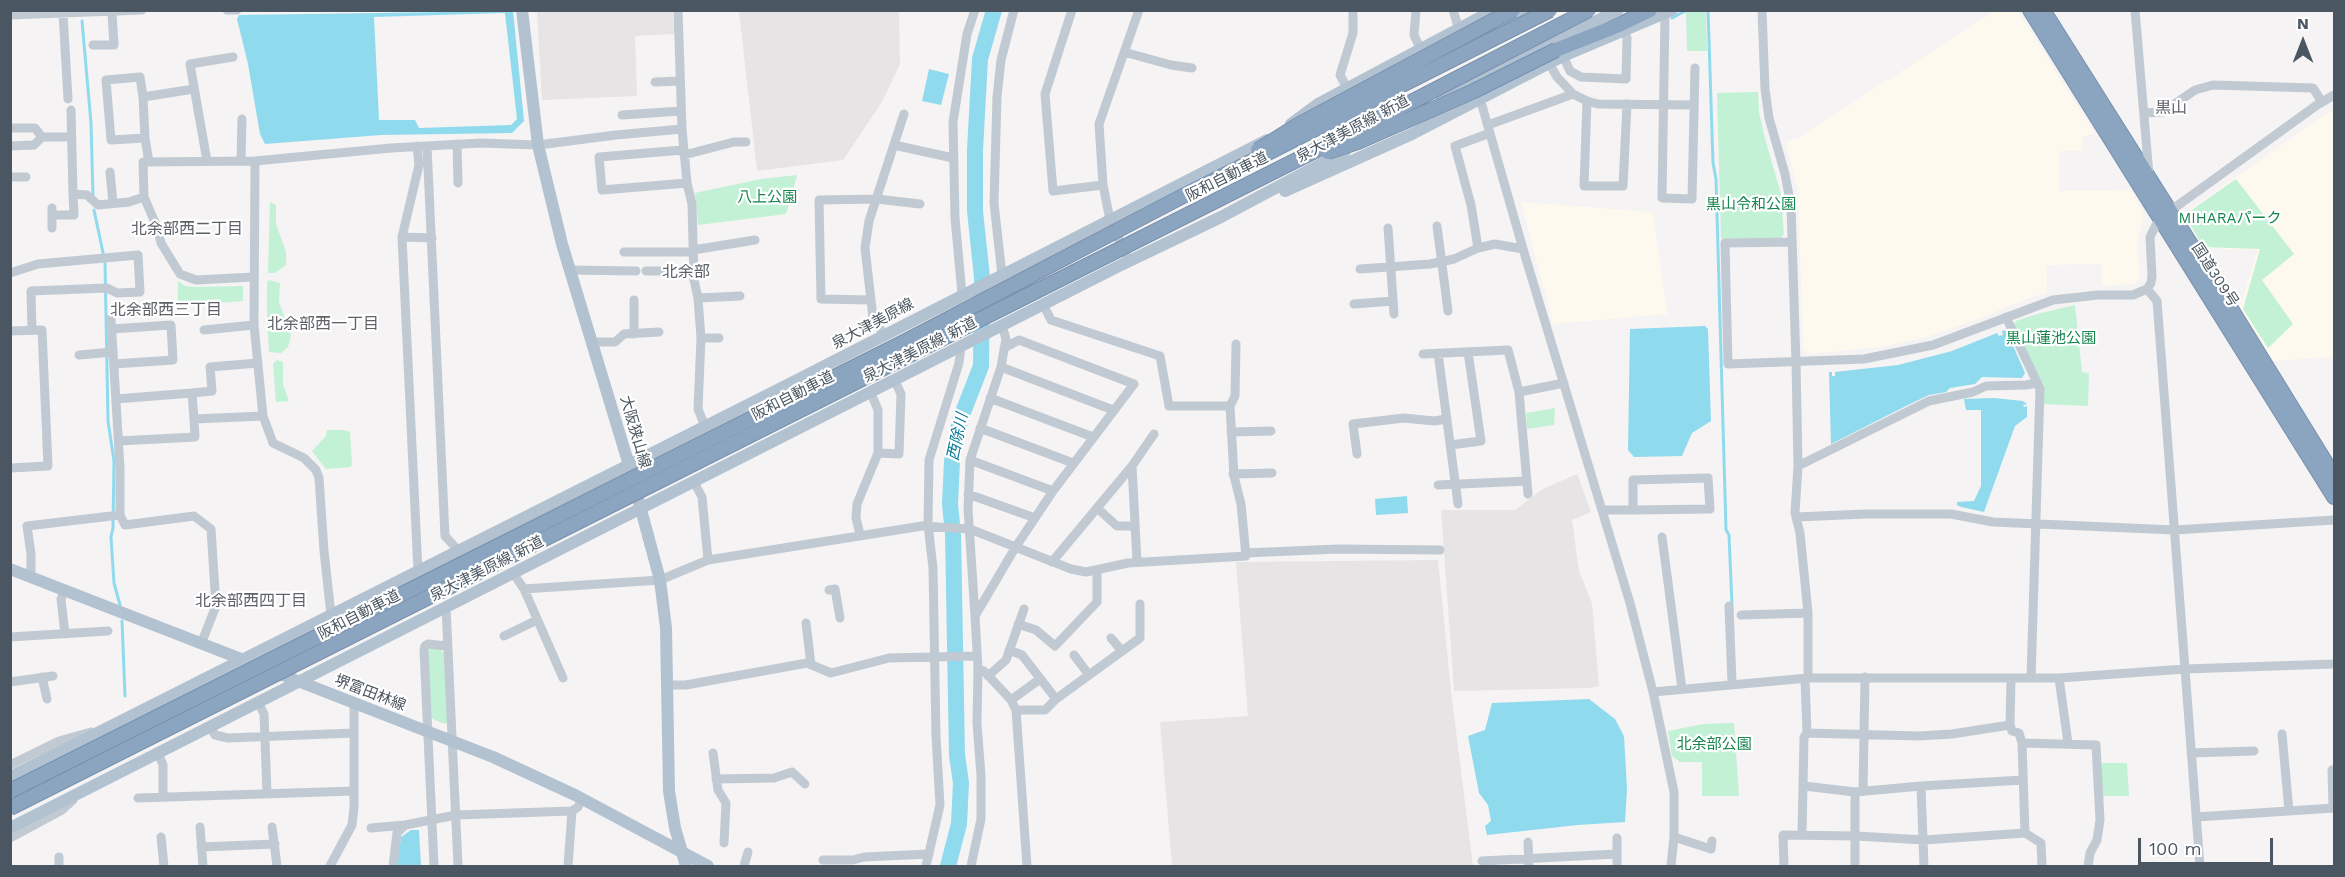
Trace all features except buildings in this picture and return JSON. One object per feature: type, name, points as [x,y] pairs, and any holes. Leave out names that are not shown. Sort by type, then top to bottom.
[{"type":"highway","points":[[1185,195],[1298,125],[1513,10]]},
{"type":"highway","name":"阪和自動車道","points":[[10,791],[906,341],[1185,195],[1550,10]]},
{"type":"highway","name":"阪和自動車道","points":[[10,808],[1283,167],[1589,10]]},
{"type":"highway","points":[[1556,57],[1634,10]]},
{"type":"highway","points":[[1283,167],[1358,142],[1556,57],[1650,10]]},
{"type":"highway","name":"国道309号","points":[[2030,10],[2334,476]]},
{"type":"highway","name":"国道309号","points":[[2043,10],[2150,179],[2165,216],[2209,294],[2334,497]]},
{"type":"main road","name":"大阪狭山線","points":[[522,10],[538,146],[570,270],[629,465],[660,580],[666,628],[669,791],[686,867]]},
{"type":"main road","points":[[1275,135],[1318,104],[1494,10]]},
{"type":"main road","name":"泉大津美原線 新道","points":[[963,294],[1275,135],[1530,10]]},
{"type":"main road","name":"泉大津美原線 新道","points":[[10,828],[1043,304],[1221,217],[1475,81],[1618,10]]},
{"type":"main road","points":[[1221,217],[1240,212],[1412,134],[1556,57],[1624,32],[1669,12]]},
{"type":"main road","name":"泉大津美原線","points":[[795,381],[963,294]]},
{"type":"main road","name":"泉大津美原線 新道","points":[[10,777],[795,381]]},
{"type":"main road","name":"堺富田林線","points":[[10,569],[502,762],[582,799],[708,867]]},
{"type":"main road","points":[[145,710],[158,753]]},
{"type":"street","points":[[10,15],[28,12],[98,11],[112,13],[142,10]]},
{"type":"street","points":[[227,10],[237,10]]},
{"type":"street","points":[[678,10],[682,129],[687,183],[692,204],[694,271],[698,298],[700,338],[698,409],[705,426]]},
{"type":"street","points":[[963,294],[955,218],[953,122],[967,33],[975,10]]},
{"type":"street","points":[[1000,275],[994,203],[997,108],[1001,60],[1014,10]]},
{"type":"street","points":[[1072,10],[1045,94],[1053,191],[1103,185]]},
{"type":"street","points":[[1129,261],[1110,220],[1103,185],[1099,124],[1138,10]]},
{"type":"street","points":[[1347,88],[1340,75],[1353,33],[1353,10]]},
{"type":"street","points":[[1416,10],[1414,35],[1420,48]]},
{"type":"street","points":[[1453,10],[1630,603],[1653,692],[1674,792],[1671,867]]},
{"type":"street","points":[[1762,10],[1766,100],[1771,128],[1789,190],[1792,242],[1798,466],[1796,518],[1800,533],[1808,613],[1807,732],[1804,736],[1802,835]]},
{"type":"street","points":[[2135,10],[2150,179]]},
{"type":"street","points":[[60,12],[68,99]]},
{"type":"street","points":[[1669,12],[1662,198],[1692,199],[1695,68]]},
{"type":"street","points":[[93,45],[114,45],[112,13]]},
{"type":"street","points":[[1556,57],[1581,77],[1626,79],[1627,38],[1624,32]]},
{"type":"street","points":[[1124,52],[1171,66],[1192,68]]},
{"type":"street","points":[[207,161],[190,64],[233,57]]},
{"type":"street","points":[[1556,57],[1557,77],[1573,94],[1587,101],[1598,104],[1694,105]]},
{"type":"street","points":[[145,138],[111,140],[106,80],[140,77],[149,162]]},
{"type":"street","points":[[655,82],[680,81]]},
{"type":"street","points":[[2145,113],[2163,111],[2195,90],[2213,85],[2313,88],[2322,102]]},
{"type":"street","points":[[143,97],[194,89]]},
{"type":"street","points":[[1478,248],[1471,205],[1455,146],[1489,129],[1573,94]]},
{"type":"street","points":[[1792,242],[1725,243],[1728,364],[1864,359],[1900,353],[1968,334],[2053,300],[2098,295],[2133,295],[2147,289],[2152,276],[2150,237],[2165,216],[2334,95]]},
{"type":"street","points":[[1587,101],[1584,186],[1623,186],[1627,104]]},
{"type":"street","points":[[52,228],[52,212],[74,215],[71,110]]},
{"type":"street","points":[[622,115],[681,111]]},
{"type":"street","points":[[884,335],[873,318],[866,248],[869,221],[904,114]]},
{"type":"street","points":[[242,119],[242,161]]},
{"type":"street","points":[[10,128],[35,128],[42,137]]},
{"type":"street","points":[[254,277],[196,280],[180,274],[161,243],[144,196],[143,162],[242,161],[457,144],[538,146],[606,136],[682,129]]},
{"type":"street","points":[[10,146],[34,145],[42,137],[71,137]]},
{"type":"street","points":[[687,183],[602,190],[599,157],[684,153],[734,142],[746,142]]},
{"type":"street","points":[[457,144],[458,183]]},
{"type":"street","points":[[894,145],[953,158]]},
{"type":"street","points":[[418,571],[402,237],[422,146]]},
{"type":"street","points":[[422,146],[432,238],[445,536],[458,550]]},
{"type":"street","points":[[255,160],[254,325],[263,417],[273,443],[304,458],[316,470],[319,478],[331,615]]},
{"type":"street","points":[[110,172],[113,203]]},
{"type":"street","points":[[10,177],[26,177]]},
{"type":"street","points":[[73,194],[87,195],[98,205],[129,202],[144,196]]},
{"type":"street","points":[[871,300],[821,300],[819,200],[876,199],[920,204]]},
{"type":"street","points":[[1437,226],[1448,311]]},
{"type":"street","points":[[1388,228],[1394,314]]},
{"type":"street","points":[[402,237],[432,238]]},
{"type":"street","points":[[624,252],[693,251],[755,240]]},
{"type":"street","points":[[1360,269],[1391,268],[1454,259],[1478,248],[1495,244],[1523,249]]},
{"type":"street","points":[[10,273],[38,264],[138,255],[140,292],[117,293],[107,288],[31,291],[32,330]]},
{"type":"street","points":[[570,270],[694,271]]},
{"type":"street","points":[[2147,289],[2157,302],[2200,867]]},
{"type":"street","points":[[698,298],[740,296]]},
{"type":"street","points":[[634,300],[634,334]]},
{"type":"street","points":[[1354,304],[1393,301]]},
{"type":"street","points":[[1043,304],[1052,320],[1160,356],[1169,406],[1230,406]]},
{"type":"street","points":[[2006,317],[2040,389],[2031,678]]},
{"type":"street","points":[[114,364],[173,360],[171,325],[112,324],[109,352],[114,364],[120,515],[125,525],[194,516],[211,529],[216,606],[201,644]]},
{"type":"street","points":[[204,330],[254,325]]},
{"type":"street","points":[[971,867],[981,819],[981,776],[970,529],[970,460],[1001,367],[1006,339],[1000,326]]},
{"type":"street","points":[[10,331],[42,330],[48,466],[10,468]]},
{"type":"street","points":[[592,342],[615,342],[624,334],[659,332]]},
{"type":"street","points":[[700,338],[719,338]]},
{"type":"street","points":[[975,616],[1053,491],[1134,384],[1019,340],[1004,348]]},
{"type":"street","points":[[525,589],[660,580],[708,560],[860,534],[928,526],[970,529],[1052,562],[1086,572],[1137,562],[1246,556],[1241,504],[1233,474],[1230,406],[1235,396],[1236,344]]},
{"type":"street","points":[[926,867],[940,806],[933,568],[928,526],[929,460],[964,345]]},
{"type":"street","points":[[1422,354],[1508,350],[1520,392],[1528,495]]},
{"type":"street","points":[[79,355],[109,352]]},
{"type":"street","points":[[1450,445],[1481,441],[1468,352]]},
{"type":"street","points":[[1438,353],[1458,504]]},
{"type":"street","points":[[116,399],[212,391],[210,367],[258,363]]},
{"type":"street","points":[[1001,367],[1113,410]]},
{"type":"street","points":[[878,453],[899,454],[901,394],[895,381]]},
{"type":"street","points":[[1520,392],[1564,383]]},
{"type":"street","points":[[1798,466],[1929,401],[1973,392],[1986,386],[2037,383]]},
{"type":"street","points":[[118,441],[195,437],[192,393]]},
{"type":"street","points":[[860,534],[856,518],[857,504],[878,453],[879,410],[871,393]]},
{"type":"street","points":[[990,398],[1093,437]]},
{"type":"street","points":[[194,419],[263,417]]},
{"type":"street","points":[[1357,454],[1353,424],[1404,418],[1434,421],[1446,419]]},
{"type":"street","points":[[980,428],[1073,463]]},
{"type":"street","points":[[1232,432],[1271,431]]},
{"type":"street","points":[[1052,562],[1132,466],[1154,434]]},
{"type":"street","points":[[970,460],[1053,491]]},
{"type":"street","points":[[1132,466],[1137,562]]},
{"type":"street","points":[[1233,474],[1272,472]]},
{"type":"street","points":[[1602,510],[1633,510],[1710,509],[1708,478],[1633,480],[1633,510]]},
{"type":"street","points":[[694,482],[702,497],[708,560]]},
{"type":"street","points":[[1438,485],[1527,482]]},
{"type":"street","points":[[969,495],[1035,518]]},
{"type":"street","points":[[1097,508],[1117,526],[1135,526]]},
{"type":"street","points":[[1796,518],[1866,514],[1951,514],[1993,522],[2175,530],[2334,520]]},
{"type":"street","points":[[31,577],[27,526],[120,515]]},
{"type":"street","points":[[1662,537],[1682,689]]},
{"type":"street","points":[[1245,553],[1338,549],[1440,550]]},
{"type":"street","points":[[1018,624],[1036,630],[1055,646],[1097,602],[1097,570]]},
{"type":"street","points":[[513,573],[525,589],[537,620],[558,657],[563,678]]},
{"type":"street","points":[[829,590],[835,589],[840,618]]},
{"type":"street","points":[[65,590],[61,599],[65,634]]},
{"type":"street","points":[[1016,710],[1045,710],[1056,699],[1140,638],[1140,604]]},
{"type":"street","points":[[1729,606],[1732,684]]},
{"type":"street","points":[[446,607],[458,867]]},
{"type":"street","points":[[988,676],[1006,660],[1024,609]]},
{"type":"street","points":[[1741,615],[1808,613]]},
{"type":"street","points":[[504,636],[537,620]]},
{"type":"street","points":[[806,623],[811,665]]},
{"type":"street","points":[[10,637],[108,631]]},
{"type":"street","points":[[1111,638],[1122,651]]},
{"type":"street","points":[[434,867],[425,646],[447,646]]},
{"type":"street","points":[[1009,650],[1022,655],[1056,699]]},
{"type":"street","points":[[1074,655],[1089,675]]},
{"type":"street","points":[[666,685],[686,685],[807,663],[831,673],[889,658],[977,656]]},
{"type":"street","points":[[1653,692],[1806,679],[2059,678],[2185,669],[2334,664]]},
{"type":"street","points":[[978,669],[1011,700],[1016,710],[1027,867]]},
{"type":"street","points":[[10,682],[53,676]]},
{"type":"street","points":[[42,677],[47,699]]},
{"type":"street","points":[[1855,867],[1865,677]]},
{"type":"street","points":[[2059,678],[2068,743]]},
{"type":"street","points":[[1011,700],[1040,679]]},
{"type":"street","points":[[2011,679],[2010,725],[2012,731],[2019,733],[2022,743],[2025,833]]},
{"type":"street","points":[[258,702],[264,714],[267,793]]},
{"type":"street","points":[[330,867],[352,825],[354,703]]},
{"type":"street","points":[[1807,732],[1919,736],[1952,734],[2010,725]]},
{"type":"street","points":[[210,727],[215,735],[220,737],[354,733]]},
{"type":"street","points":[[10,765],[59,741],[106,729]]},
{"type":"street","points":[[2282,734],[2289,811]]},
{"type":"street","points":[[2022,743],[2096,745],[2100,820],[2097,840],[2090,853],[2088,867]]},
{"type":"street","points":[[2191,753],[2254,751]]},
{"type":"street","points":[[158,753],[163,765],[163,797]]},
{"type":"street","points":[[713,753],[718,790],[726,804],[724,843]]},
{"type":"street","points":[[2196,817],[2333,808],[2332,770]]},
{"type":"street","points":[[716,779],[774,778],[792,772],[805,784]]},
{"type":"street","points":[[1804,786],[1859,792],[2023,780]]},
{"type":"street","points":[[1921,786],[1924,867]]},
{"type":"street","points":[[10,837],[62,810],[84,791]]},
{"type":"street","points":[[138,798],[354,791]]},
{"type":"street","points":[[568,867],[572,811],[582,799]]},
{"type":"street","points":[[370,828],[405,825],[456,815],[572,811]]},
{"type":"street","points":[[393,867],[397,833],[405,825]]},
{"type":"street","points":[[200,827],[203,867]]},
{"type":"street","points":[[272,827],[277,867]]},
{"type":"street","points":[[1784,867],[1783,835],[1924,840],[2025,833],[2041,843],[2042,867]]},
{"type":"street","points":[[161,837],[164,867]]},
{"type":"street","points":[[1674,837],[1711,849],[1712,841]]},
{"type":"street","points":[[1617,838],[1617,867]]},
{"type":"street","points":[[1528,842],[1529,863]]},
{"type":"street","points":[[201,847],[275,844]]},
{"type":"street","points":[[744,867],[748,852]]},
{"type":"street","points":[[823,860],[929,854]]},
{"type":"street","points":[[1482,861],[1529,863],[1617,854]]},
{"type":"shaded area","points":[[1996,10],[2018,11],[2095,134],[2083,137],[2082,151],[2059,151],[2059,191],[2131,190],[2143,211],[2142,227],[2137,244],[2140,276],[2136,284],[2102,286],[2101,264],[2047,265],[2047,293],[1965,324],[1923,338],[1881,347],[1810,354],[1803,349],[1798,190],[1785,142],[1798,138]]},
{"type":"shaded area","points":[[537,11],[673,11],[674,34],[635,36],[637,96],[542,100]]},
{"type":"shaded area","points":[[739,11],[899,11],[900,64],[882,102],[843,160],[757,171]]},
{"type":"shaded area","points":[[2334,110],[2334,357],[2273,361],[2239,309],[2258,250],[2203,248],[2184,217],[2185,213]]},
{"type":"shaded area","points":[[1521,202],[1653,212],[1667,314],[1553,324]]},
{"type":"shaded area","points":[[1577,474],[1591,512],[1572,520],[1579,571],[1592,603],[1599,686],[1454,691],[1441,510],[1515,510],[1543,489]]},
{"type":"shaded area","points":[[1438,560],[1451,691],[1473,866],[1172,866],[1160,722],[1248,716],[1236,562]]},
{"type":"green space","points":[[1689,10],[1706,11],[1707,51],[1687,51],[1686,12]]},
{"type":"green space","name":"黒山令和公園","points":[[1758,92],[1764,135],[1781,194],[1784,234],[1781,238],[1721,239],[1717,93]]},
{"type":"green space","name":"八上公園","points":[[797,175],[786,214],[698,225],[695,193],[761,179]]},
{"type":"green space","name":"MIHARAパーク","points":[[2236,179],[2294,254],[2262,280],[2293,324],[2268,348],[2243,309],[2260,249],[2203,247],[2186,217],[2186,214]]},
{"type":"green space","points":[[270,202],[276,205],[276,224],[286,252],[286,265],[275,273],[268,273]]},
{"type":"green space","points":[[269,280],[280,283],[279,302],[291,335],[288,347],[281,353],[269,352],[267,282]]},
{"type":"green space","points":[[178,281],[185,286],[197,287],[243,286],[243,301],[178,306]]},
{"type":"green space","name":"黒山蓮池公園","points":[[2075,305],[2082,372],[2089,373],[2088,406],[2043,404],[2013,326],[2016,321]]},
{"type":"green space","points":[[277,360],[283,362],[283,384],[289,401],[276,402],[273,364]]},
{"type":"green space","points":[[1555,408],[1554,425],[1527,429],[1526,413]]},
{"type":"green space","points":[[327,430],[350,432],[352,465],[350,467],[326,469],[312,451],[326,436]]},
{"type":"green space","points":[[431,648],[440,649],[444,654],[448,722],[445,724],[433,719],[430,714],[427,653]]},
{"type":"green space","name":"北余部公園","points":[[1734,723],[1739,796],[1702,796],[1702,762],[1680,762],[1672,756],[1668,731],[1703,724]]},
{"type":"green space","points":[[2101,763],[2127,763],[2129,796],[2102,796]]},
{"type":"water","points":[[513,11],[524,121],[512,133],[381,135],[265,144],[260,134],[248,64],[237,19],[239,15]],"holes":[[[505,13],[517,119],[511,125],[419,128],[415,120],[379,120],[374,17]]]},
{"type":"water","points":[[929,69],[949,74],[941,105],[922,101]]},
{"type":"water","points":[[1705,326],[1708,329],[1711,421],[1692,433],[1682,456],[1634,457],[1628,450],[1630,329]]},
{"type":"water","points":[[2004,330],[2007,332],[2025,373],[2022,378],[1982,377],[1975,384],[1950,388],[1946,392],[1929,395],[1831,444],[1829,372],[1835,376],[1835,372],[1898,365],[1952,351],[1997,333],[1999,336],[2003,335]]},
{"type":"water","points":[[1994,398],[2023,401],[2027,404],[2023,405],[2027,406],[2027,417],[2015,426],[1984,512],[1957,505],[1957,502],[1974,501],[1981,486],[1981,410],[1966,410],[1964,399]]},
{"type":"water","points":[[1407,496],[1408,513],[1376,515],[1375,499]]},
{"type":"water","points":[[1589,699],[1615,719],[1624,736],[1627,789],[1625,822],[1487,835],[1485,826],[1491,821],[1488,805],[1479,793],[1468,736],[1485,730],[1492,703]]},
{"type":"water","points":[[411,830],[419,830],[421,866],[397,866],[401,837]]},
{"type":"waterway","name":"西除川","points":[[948,866],[959,824],[961,783],[957,755],[953,534],[950,504],[952,461],[960,420],[981,366],[982,277],[975,211],[975,150],[980,59],[994,10]]},
{"type":"waterway","points":[[1672,18],[1687,10]]},
{"type":"waterway","points":[[1708,10],[1713,163],[1716,179],[1726,530],[1729,535],[1732,605]]},
{"type":"waterway","points":[[82,21],[91,123],[93,197]]},
{"type":"waterway","points":[[94,210],[105,262],[108,421],[114,461],[111,537],[114,583],[120,605]]},
{"type":"waterway","points":[[122,621],[125,696]]},
{"type":"district","name":"黒山","points":[[2171,108]]},
{"type":"district","name":"北余部西二丁目","points":[[187,229]]},
{"type":"district","name":"北余部","points":[[686,272]]},
{"type":"district","name":"北余部西三丁目","points":[[166,310]]},
{"type":"district","name":"北余部西一丁目","points":[[323,324]]},
{"type":"district","name":"北余部西四丁目","points":[[251,601]]}]
